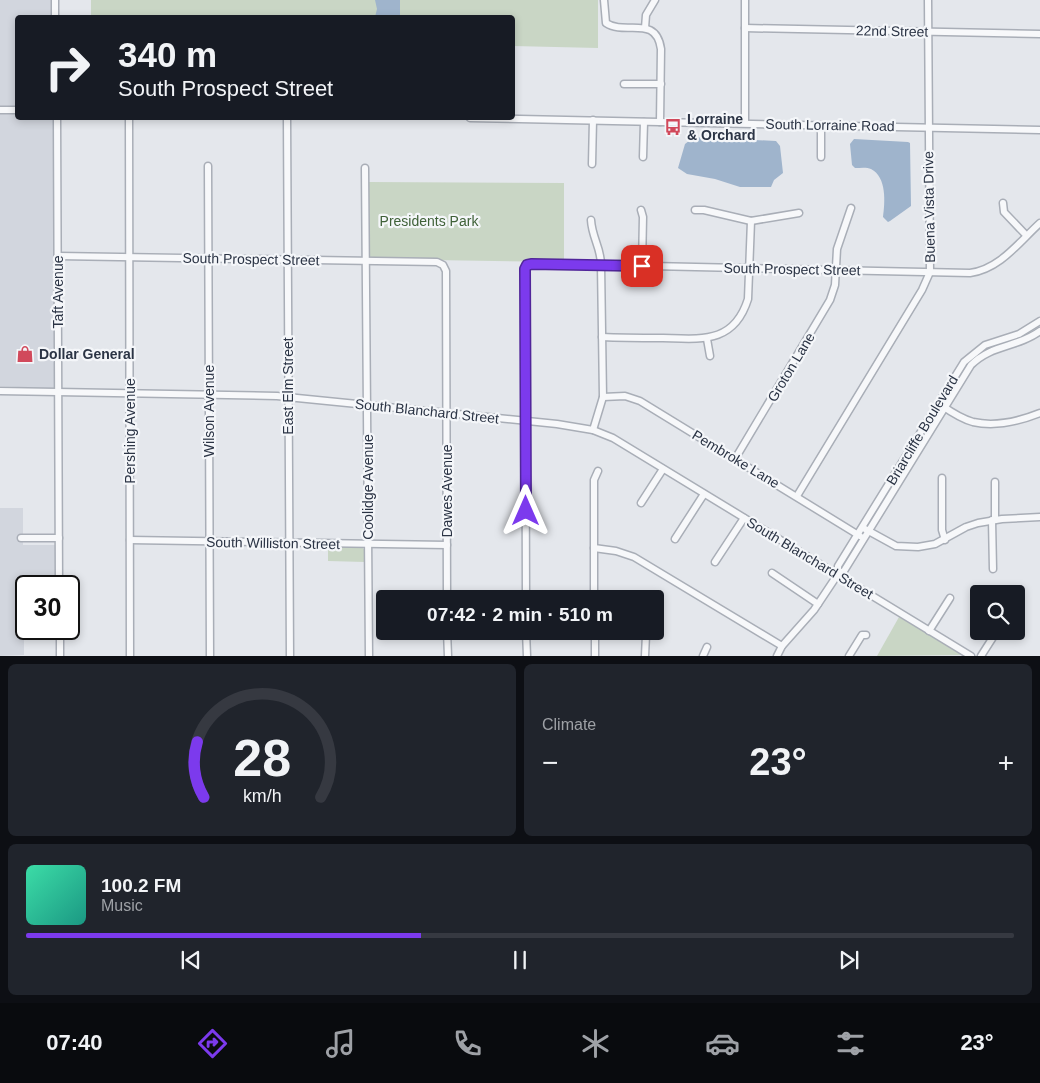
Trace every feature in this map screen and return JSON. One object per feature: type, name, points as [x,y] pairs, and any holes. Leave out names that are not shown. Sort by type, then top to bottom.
[{"type":"street","points":[[55,0],[55,15]]},
{"type":"street","points":[[604,0],[606,23],[612,27],[645,28],[654,33],[660,46],[660,122]]},
{"type":"street","points":[[645,28],[646,15],[655,0]]},
{"type":"street","points":[[745,0],[745,123]]},
{"type":"street","name":"Buena Vista Drive","points":[[797,496],[922,290],[930,272],[928,0]]},
{"type":"street","name":"22nd Street","points":[[745,28],[1040,34]]},
{"type":"street","points":[[624,84],[661,84]]},
{"type":"street","points":[[0,110],[15,110]]},
{"type":"street","name":"South Lorraine Road","points":[[515,119],[1040,130]]},
{"type":"street","name":"Taft Avenue","points":[[57,120],[59,575]]},
{"type":"street","name":"Pershing Avenue","points":[[128,120],[130,656]]},
{"type":"street","name":"East Elm Street","points":[[287,120],[290,656]]},
{"type":"street","points":[[592,164],[593,120]]},
{"type":"street","points":[[643,157],[644,122]]},
{"type":"street","points":[[821,125],[821,157]]},
{"type":"street","name":"Wilson Avenue","points":[[208,166],[210,656]]},
{"type":"street","name":"Coolidge Avenue","points":[[366,168],[368,656]]},
{"type":"street","points":[[1002,203],[1004,212],[1026,235]]},
{"type":"street","name":"Groton Lane","points":[[735,459],[827,308],[833,292],[837,250],[851,208]]},
{"type":"street","points":[[641,210],[643,217],[642,266]]},
{"type":"street","points":[[695,210],[751,221],[799,213]]},
{"type":"street","points":[[591,220],[592,234],[601,253],[602,337],[602,397],[593,430]]},
{"type":"street","points":[[602,337],[707,339],[728,329],[741,314],[749,294],[751,221]]},
{"type":"street","name":"South Prospect Street","points":[[525,421],[525,269],[527,265],[970,273],[984,270],[997,263],[1040,223]]},
{"type":"street","name":"South Prospect Street","points":[[58,256],[437,262],[443,265]]},
{"type":"street","name":"Dawes Avenue","points":[[443,265],[446,271],[447,590]]},
{"type":"street","name":"Briarcliffe Boulevard","points":[[941,405],[959,368],[974,352],[990,343],[1024,332],[1040,321]]},
{"type":"street","name":"Briarcliffe Boulevard","points":[[777,656],[782,646],[818,604],[838,574],[838,566],[861,536],[941,405],[965,372],[982,354],[1023,340],[1040,330]]},
{"type":"street","points":[[707,339],[710,356]]},
{"type":"street","name":"South Blanchard Street","points":[[0,391],[288,397],[573,426],[593,430],[613,438],[971,656]]},
{"type":"street","name":"Pembroke Lane","points":[[602,397],[625,396],[635,399],[861,536]]},
{"type":"street","points":[[941,405],[966,419],[982,423],[1010,422],[1027,418],[1040,412]]},
{"type":"street","points":[[525,421],[526,590]]},
{"type":"street","points":[[641,503],[663,469]]},
{"type":"street","points":[[594,590],[594,480],[598,471]]},
{"type":"street","points":[[942,478],[942,530],[945,540]]},
{"type":"street","points":[[993,569],[995,482]]},
{"type":"street","points":[[675,539],[704,494]]},
{"type":"street","points":[[865,529],[892,545],[923,547],[945,540],[966,527],[994,520],[1040,516]]},
{"type":"street","points":[[715,562],[744,518]]},
{"type":"street","points":[[21,538],[59,538]]},
{"type":"street","name":"South Williston Street","points":[[130,540],[447,545]]},
{"type":"street","points":[[594,548],[616,551],[634,557],[782,646]]},
{"type":"street","points":[[772,574],[818,604]]},
{"type":"street","points":[[929,631],[950,598]]},
{"type":"street","points":[[850,656],[862,636],[866,635]]},
{"type":"street","points":[[60,640],[60,656]]},
{"type":"street","points":[[448,640],[448,656]]},
{"type":"street","points":[[526,640],[527,656]]},
{"type":"street","points":[[594,640],[594,656]]},
{"type":"street","points":[[645,656],[646,640]]},
{"type":"street","points":[[981,656],[991,640]]},
{"type":"street","points":[[703,656],[707,647]]},
{"type":"shaded area","points":[[0,0],[53,0],[53,15],[15,15],[15,107],[0,106]]},
{"type":"shaded area","points":[[0,114],[15,114],[15,120],[54,120],[56,389],[0,386]]},
{"type":"shaded area","points":[[0,508],[23,508],[23,545],[56,545],[56,575],[15,575],[15,640],[24,640],[24,655],[0,656]]},
{"type":"green space","points":[[91,0],[598,0],[598,48],[515,46],[515,15],[91,15]]},
{"type":"green space","name":"Presidents Park","points":[[369,182],[564,183],[564,262],[369,259]]},
{"type":"green space","points":[[360,546],[365,550],[365,562],[328,561],[328,547]]},
{"type":"green space","points":[[899,617],[964,655],[877,656]]},
{"type":"water","points":[[375,0],[400,0],[400,15],[376,15],[377,9]]},
{"type":"water","points":[[694,137],[776,141],[780,146],[783,173],[774,180],[771,187],[740,187],[715,179],[687,174],[678,168],[685,144]]},
{"type":"water","points":[[854,139],[910,143],[911,206],[888,222],[883,217],[884,191],[880,178],[871,169],[855,168],[852,165],[850,144]]},
{"type":"place","name":"Lorraine & Orchard","points":[[673,127]]},
{"type":"place","name":"Dollar General","points":[[25,354]]},
{"type":"route","points":[[526,511],[525,269],[527,265],[532,264],[642,266]]}]
